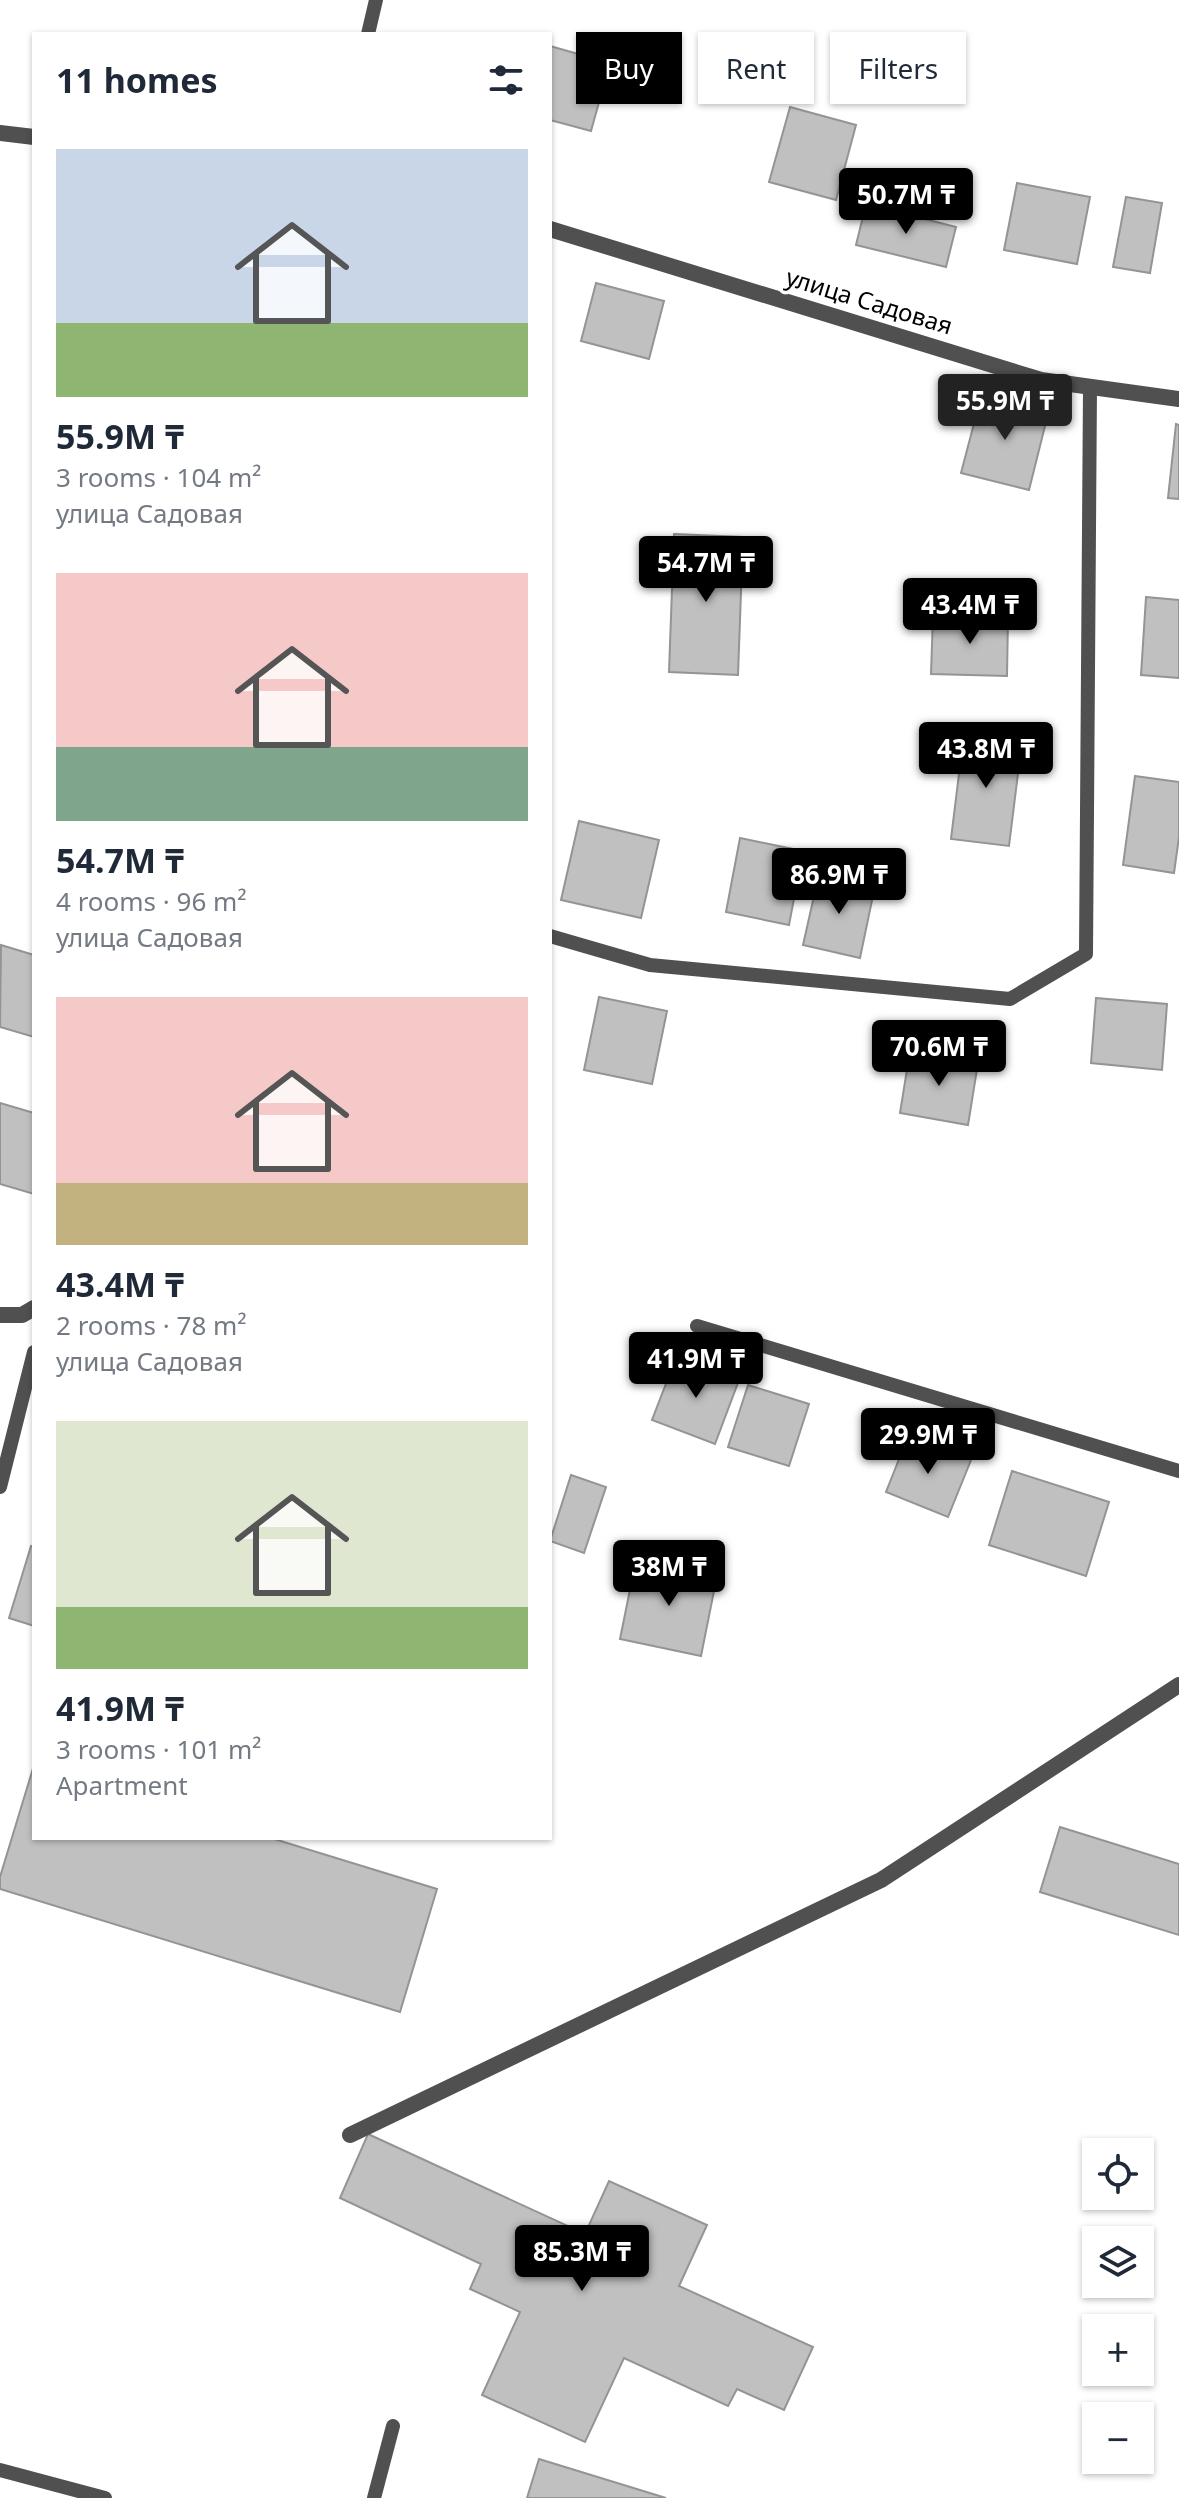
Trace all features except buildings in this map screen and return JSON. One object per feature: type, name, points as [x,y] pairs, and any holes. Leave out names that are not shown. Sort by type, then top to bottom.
[{"type":"street","points":[[0,133],[32,137]]},
{"type":"street","name":"улица Садовая","points":[[552,230],[1041,380],[1179,399]]},
{"type":"street","points":[[0,1315],[22,1315],[32,1309]]},
{"type":"street","points":[[350,2135],[881,1880],[1179,1685]]},
{"type":"lane","points":[[368,32],[376,0]]},
{"type":"lane","points":[[552,937],[650,965],[1010,999],[1086,954],[1090,387]]},
{"type":"lane","points":[[697,1326],[1179,1471]]},
{"type":"lane","points":[[0,1487],[32,1360]]},
{"type":"lane","points":[[374,2498],[393,2426]]},
{"type":"lane","points":[[0,2470],[105,2498]]}]
